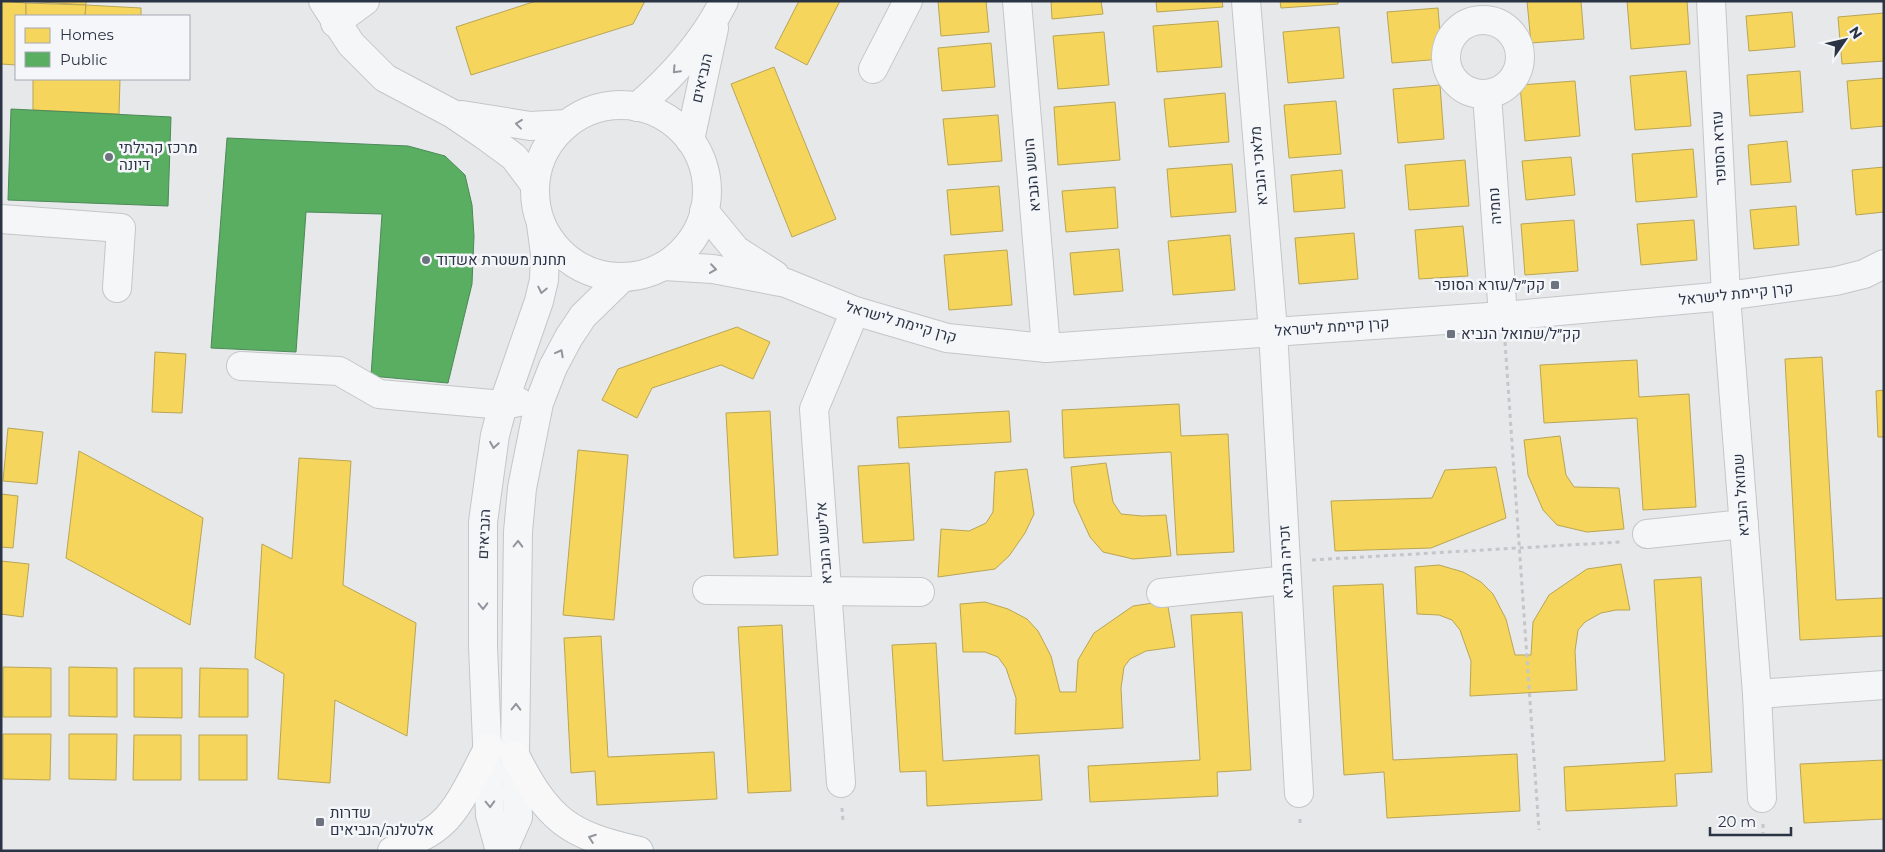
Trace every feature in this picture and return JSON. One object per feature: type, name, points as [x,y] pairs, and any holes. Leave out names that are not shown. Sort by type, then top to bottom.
[{"type":"main road","points":[[392,851],[427,834],[443,822],[453,810],[488,747]]},
{"type":"main road","points":[[515,755],[546,807],[560,821],[580,833],[607,844],[639,851]]},
{"type":"street","points":[[365,1],[329,12],[351,44],[385,78],[453,114],[514,157],[535,185]]},
{"type":"street","points":[[872,69],[908,1]]},
{"type":"street","name":"הושע הנביא","points":[[1017,1],[1046,348]]},
{"type":"street","name":"מלאכי הנביא","points":[[1246,1],[1273,331]]},
{"type":"street","name":"עזרא הסופר","points":[[1711,1],[1726,296]]},
{"type":"street","name":"הנביאים","points":[[637,106],[660,87],[687,58],[720,9]]},
{"type":"street","name":"הנביאים","points":[[690,140],[720,9]]},
{"type":"street","points":[[1480,11],[1512,33],[1518,43],[1520,54],[1520,66],[1508,86],[1487,95],[1475,94],[1459,86],[1449,72],[1445,60],[1451,38],[1458,29],[1469,22],[1480,11]]},
{"type":"street","name":"נחמיה","points":[[1487,95],[1503,316]]},
{"type":"street","points":[[637,106],[657,113],[690,140],[699,156],[705,174],[707,193],[704,211],[696,233],[682,251],[664,266],[644,274],[623,277],[602,275],[583,268],[566,257],[552,242],[541,224],[536,205],[535,185],[540,162],[551,141],[567,124],[588,111],[604,107],[637,106]]},
{"type":"street","points":[[453,114],[530,126],[567,124]]},
{"type":"street","name":"קרן קיימת לישראל","points":[[704,211],[736,250],[786,283]]},
{"type":"street","points":[[1,218],[121,228],[117,288]]},
{"type":"street","name":"הנביאים","points":[[502,851],[490,815],[483,637],[483,522],[495,435],[539,301],[544,280],[545,254],[541,224]]},
{"type":"street","name":"קרן קיימת לישראל","points":[[664,266],[713,268],[786,283],[855,311],[947,338],[1046,348],[1503,316],[1726,296],[1836,281],[1864,274],[1884,264]]},
{"type":"street","name":"הנביאים","points":[[502,851],[518,817],[515,755],[518,532],[522,488],[539,403],[557,360],[583,316],[623,277]]},
{"type":"street","name":"שמואל הנביא","points":[[1726,296],[1757,694],[1762,798]]},
{"type":"street","name":"אלישע הנביא","points":[[841,783],[814,410],[855,311]]},
{"type":"street","name":"זכריה הנביא","points":[[1273,331],[1299,793]]},
{"type":"street","points":[[241,366],[339,371],[379,394],[503,406],[530,398],[544,389]]},
{"type":"street","points":[[1647,534],[1744,524]]},
{"type":"street","points":[[1161,593],[1286,571]]},
{"type":"street","points":[[707,590],[920,592]]},
{"type":"street","points":[[1757,694],[1884,685]]},
{"type":"path","points":[[1503,316],[1539,830]]},
{"type":"path","points":[[1286,571],[1519,548],[1648,540],[1647,534]]},
{"type":"building: Homes","points":[[1,1],[26,3],[26,15],[15,15],[15,65],[1,64]]},
{"type":"building: Homes","points":[[26,1],[86,1],[86,5]]},
{"type":"building: Homes","points":[[536,1],[645,1],[633,24],[471,75],[456,27]]},
{"type":"building: Homes","points":[[799,1],[840,1],[807,65],[775,48]]},
{"type":"building: Homes","points":[[938,1],[986,1],[989,32],[941,36]]},
{"type":"building: Homes","points":[[1051,1],[1101,1],[1103,14],[1052,19]]},
{"type":"building: Homes","points":[[1156,1],[1222,1],[1223,7],[1157,12]]},
{"type":"building: Homes","points":[[1280,1],[1338,1],[1338,4],[1281,8]]},
{"type":"building: Homes","points":[[1527,1],[1581,1],[1584,39],[1531,43]]},
{"type":"building: Homes","points":[[1627,1],[1687,1],[1690,44],[1631,49]]},
{"type":"building: Homes","points":[[26,3],[86,5],[85,15],[26,15]]},
{"type":"building: Homes","points":[[86,5],[141,8],[141,15],[85,15]]},
{"type":"building: Homes","points":[[1438,8],[1442,59],[1392,63],[1387,12]]},
{"type":"building: Homes","points":[[1792,12],[1795,47],[1749,51],[1746,16]]},
{"type":"building: Homes","points":[[1884,13],[1884,61],[1842,64],[1838,17]]},
{"type":"building: Homes","points":[[1218,21],[1222,67],[1157,72],[1153,26]]},
{"type":"building: Homes","points":[[1339,27],[1344,78],[1288,83],[1283,32]]},
{"type":"building: Homes","points":[[1104,32],[1109,85],[1058,89],[1053,36]]},
{"type":"building: Homes","points":[[991,43],[995,87],[942,91],[938,48]]},
{"type":"building: Homes","points":[[774,67],[836,219],[792,237],[731,84]]},
{"type":"building: Homes","points":[[1686,71],[1691,126],[1635,130],[1630,76]]},
{"type":"building: Homes","points":[[1800,71],[1803,112],[1750,116],[1747,75]]},
{"type":"building: Homes","points":[[1884,78],[1884,126],[1851,129],[1847,81]]},
{"type":"building: Homes","points":[[33,80],[120,80],[119,114],[33,110]]},
{"type":"building: Homes","points":[[1575,81],[1580,136],[1525,141],[1520,85]]},
{"type":"building: Homes","points":[[1440,85],[1444,139],[1398,143],[1393,89]]},
{"type":"building: Homes","points":[[1225,93],[1229,142],[1169,147],[1164,99]]},
{"type":"building: Homes","points":[[1336,101],[1341,154],[1289,158],[1284,105]]},
{"type":"building: Homes","points":[[1115,102],[1120,160],[1058,165],[1054,107]]},
{"type":"building: Homes","points":[[998,115],[1002,161],[948,165],[943,119]]},
{"type":"building: Homes","points":[[1787,141],[1791,182],[1751,185],[1748,145]]},
{"type":"building: Homes","points":[[1693,149],[1697,197],[1636,202],[1632,154]]},
{"type":"building: Homes","points":[[1571,157],[1575,195],[1526,200],[1522,161]]},
{"type":"building: Homes","points":[[1465,160],[1469,206],[1409,210],[1405,165]]},
{"type":"building: Homes","points":[[1232,164],[1236,212],[1171,217],[1167,169]]},
{"type":"building: Homes","points":[[1884,167],[1884,212],[1856,215],[1852,170]]},
{"type":"building: Homes","points":[[1342,170],[1345,208],[1294,212],[1291,175]]},
{"type":"building: Homes","points":[[999,186],[1003,231],[951,235],[947,190]]},
{"type":"building: Homes","points":[[1115,187],[1118,228],[1066,232],[1062,191]]},
{"type":"building: Homes","points":[[1796,206],[1799,245],[1754,249],[1750,210]]},
{"type":"building: Homes","points":[[1574,220],[1578,271],[1525,275],[1521,224]]},
{"type":"building: Homes","points":[[1694,220],[1697,260],[1641,265],[1637,224]]},
{"type":"building: Homes","points":[[1463,226],[1468,276],[1419,279],[1415,230]]},
{"type":"building: Homes","points":[[1354,233],[1358,279],[1299,284],[1295,238]]},
{"type":"building: Homes","points":[[1230,235],[1235,290],[1173,295],[1168,241]]},
{"type":"building: Homes","points":[[1119,249],[1123,291],[1074,295],[1070,253]]},
{"type":"building: Homes","points":[[1007,250],[1012,305],[949,310],[944,255]]},
{"type":"building: Homes","points":[[737,327],[770,342],[753,379],[721,365],[652,388],[637,418],[602,400],[618,369]]},
{"type":"building: Homes","points":[[155,352],[186,354],[182,413],[152,412]]},
{"type":"building: Homes","points":[[1822,357],[1836,600],[1884,598],[1884,636],[1800,640],[1785,359]]},
{"type":"building: Homes","points":[[1637,360],[1639,397],[1689,394],[1696,507],[1643,510],[1637,418],[1544,423],[1540,365]]},
{"type":"building: Homes","points":[[1884,390],[1884,437],[1878,437],[1876,391]]},
{"type":"building: Homes","points":[[1179,404],[1181,436],[1228,434],[1234,552],[1177,555],[1171,452],[1064,458],[1062,410]]},
{"type":"building: Homes","points":[[770,411],[778,555],[734,558],[726,413]]},
{"type":"building: Homes","points":[[1009,411],[1011,442],[899,448],[897,417]]},
{"type":"building: Homes","points":[[8,428],[43,432],[37,484],[3,481]]},
{"type":"building: Homes","points":[[1560,436],[1566,475],[1574,487],[1619,488],[1624,529],[1587,532],[1557,525],[1543,510],[1528,475],[1524,440]]},
{"type":"building: Homes","points":[[578,450],[628,455],[614,620],[563,615]]},
{"type":"building: Homes","points":[[79,451],[203,518],[190,625],[66,558]]},
{"type":"building: Homes","points":[[299,458],[351,461],[343,585],[416,623],[407,736],[335,700],[330,783],[278,779],[284,674],[255,658],[262,544],[292,559]]},
{"type":"building: Homes","points":[[909,463],[914,540],[863,543],[858,466]]},
{"type":"building: Homes","points":[[1106,463],[1113,502],[1121,514],[1142,516],[1166,515],[1171,556],[1133,559],[1103,552],[1090,537],[1074,502],[1071,467]]},
{"type":"building: Homes","points":[[1496,467],[1506,518],[1431,548],[1335,551],[1331,501],[1432,498],[1445,470]]},
{"type":"building: Homes","points":[[1027,469],[1034,514],[1025,533],[1009,556],[995,569],[938,577],[941,529],[969,531],[986,523],[993,512],[995,472]]},
{"type":"building: Homes","points":[[1,494],[18,496],[13,548],[1,547]]},
{"type":"building: Homes","points":[[1,561],[29,564],[23,617],[1,614]]},
{"type":"building: Homes","points":[[1621,564],[1630,610],[1601,613],[1585,622],[1578,630],[1575,651],[1577,690],[1470,696],[1471,661],[1460,630],[1452,620],[1439,615],[1417,614],[1415,567],[1439,565],[1463,572],[1481,582],[1493,594],[1506,619],[1515,655],[1531,655],[1533,622],[1549,595],[1587,569]]},
{"type":"building: Homes","points":[[1701,577],[1712,772],[1675,774],[1677,806],[1566,811],[1564,767],[1665,761],[1654,580]]},
{"type":"building: Homes","points":[[1383,584],[1393,760],[1517,754],[1520,811],[1387,818],[1384,772],[1344,775],[1333,586]]},
{"type":"building: Homes","points":[[1167,601],[1175,647],[1146,651],[1130,659],[1124,667],[1121,688],[1123,728],[1015,734],[1016,698],[1006,668],[998,657],[985,652],[963,652],[960,604],[985,602],[1008,609],[1027,619],[1038,631],[1051,656],[1060,692],[1076,692],[1078,660],[1094,633],[1133,606]]},
{"type":"building: Homes","points":[[1242,612],[1251,770],[1217,772],[1218,796],[1090,802],[1088,766],[1200,760],[1191,615]]},
{"type":"building: Homes","points":[[782,625],[791,791],[748,793],[738,627]]},
{"type":"building: Homes","points":[[601,636],[608,757],[714,752],[717,799],[597,805],[595,771],[571,773],[564,638]]},
{"type":"building: Homes","points":[[936,643],[943,761],[1039,755],[1042,800],[927,806],[926,771],[900,772],[892,645]]},
{"type":"building: Homes","points":[[3,667],[51,668],[51,717],[3,717]]},
{"type":"building: Homes","points":[[69,667],[117,668],[117,717],[69,716]]},
{"type":"building: Homes","points":[[134,668],[182,668],[182,718],[134,717]]},
{"type":"building: Homes","points":[[200,668],[248,669],[248,717],[199,717]]},
{"type":"building: Homes","points":[[3,734],[51,734],[50,780],[3,779]]},
{"type":"building: Homes","points":[[69,734],[117,734],[116,780],[69,779]]},
{"type":"building: Homes","points":[[134,735],[181,735],[181,780],[133,780]]},
{"type":"building: Homes","points":[[199,735],[247,735],[247,780],[199,780]]},
{"type":"building: Homes","points":[[1884,760],[1884,819],[1804,823],[1800,764]]},
{"type":"building: Public","points":[[11,109],[171,117],[168,206],[8,200]]},
{"type":"building: Public","name":"תחנת משטרת אשדוד","points":[[227,138],[408,146],[445,156],[465,175],[472,205],[474,236],[472,284],[448,383],[371,376],[382,214],[306,212],[296,352],[211,348]]},
{"type":"place","name":"מרכז קהילתי דיונה","points":[[109,157]]},
{"type":"place","name":"תחנת משטרת אשדוד","points":[[426,260]]},
{"type":"place","name":"קק״ל/עזרא הסופר","points":[[1555,285]]},
{"type":"place","name":"קק״ל/שמואל הנביא","points":[[1451,334]]},
{"type":"place","name":"שדרות אלטלנה/הנביאים","points":[[320,822]]}]
